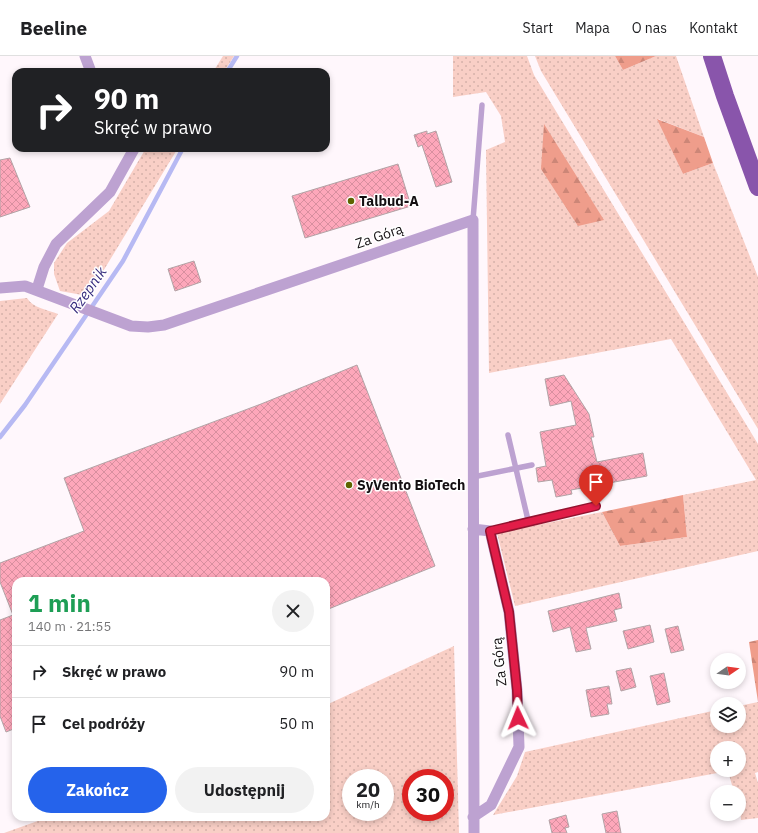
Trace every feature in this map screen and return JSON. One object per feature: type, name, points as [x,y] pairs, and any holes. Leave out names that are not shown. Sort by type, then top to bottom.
[{"type":"main road","points":[[712,56],[758,187]]},
{"type":"street","points":[[85,56],[90,68]]},
{"type":"street","points":[[37,289],[44,267],[56,244],[110,192],[132,152]]},
{"type":"street","name":"Za Górą","points":[[0,288],[25,286],[37,289],[131,326],[148,327],[164,325],[473,220],[474,833]]},
{"type":"street","points":[[473,529],[490,531]]},
{"type":"street","name":"Za Górą","points":[[473,817],[490,805],[519,747],[517,690],[509,612],[490,531]]},
{"type":"lane","points":[[473,220],[482,105]]},
{"type":"lane","points":[[508,435],[528,520]]},
{"type":"lane","points":[[473,478],[532,465]]},
{"type":"lane","points":[[490,531],[528,520],[596,506]]},
{"type":"shaded area","points":[[223,56],[234,56],[226,68],[216,68]]},
{"type":"shaded area","points":[[453,56],[527,56],[534,75],[758,444],[758,551],[515,606],[497,533],[602,512],[620,546],[687,537],[683,495],[756,480],[671,339],[489,373],[486,150],[505,142],[501,116],[486,92],[453,97]]},
{"type":"shaded area","points":[[535,56],[615,56],[623,70],[656,56],[676,56],[704,137],[658,119],[683,174],[713,163],[758,277],[758,429],[541,71]]},
{"type":"shaded area","points":[[144,152],[176,152],[88,296],[60,291],[54,274],[54,263],[67,243],[109,211]]},
{"type":"shaded area","points":[[27,298],[33,304],[58,314],[0,404],[0,301]]},
{"type":"shaded area","points":[[454,646],[459,833],[4,833],[38,821],[330,821],[330,703]]},
{"type":"shaded area","points":[[758,702],[758,772],[755,773],[758,783],[758,818],[746,819],[746,785],[732,785],[730,777],[746,777],[746,741],[710,741],[710,774],[493,815],[517,776],[525,752],[710,712],[710,733],[746,733],[746,705]]},
{"type":"green space","points":[[615,56],[656,56],[623,70]]},
{"type":"green space","points":[[657,119],[704,137],[713,163],[683,174]]},
{"type":"green space","points":[[544,124],[604,220],[578,226],[541,169]]},
{"type":"green space","points":[[683,495],[687,537],[620,546],[602,512]]},
{"type":"green space","points":[[758,640],[758,702],[749,642]]},
{"type":"building","name":"Talbud-A","points":[[427,131],[427,134],[436,131],[452,182],[436,187],[422,145],[418,147],[414,135]]},
{"type":"building","points":[[10,158],[30,207],[0,217],[0,160]]},
{"type":"building","name":"Talbud-A","points":[[398,164],[411,206],[305,238],[292,196]]},
{"type":"building","points":[[194,261],[201,282],[175,291],[168,269]]},
{"type":"building","points":[[357,365],[435,566],[330,608],[330,577],[12,577],[12,612],[0,582],[0,563],[84,531],[64,478],[261,404]]},
{"type":"building","points":[[564,375],[589,414],[594,437],[591,437],[597,462],[643,453],[647,476],[571,490],[572,494],[556,497],[552,480],[538,482],[536,468],[546,466],[540,432],[576,425],[571,401],[550,406],[545,379]]},
{"type":"building","points":[[619,593],[622,608],[614,610],[617,621],[586,628],[591,649],[576,652],[570,627],[553,632],[548,611]]},
{"type":"building","points":[[12,615],[12,730],[6,732],[0,716],[0,620]]},
{"type":"building","points":[[650,625],[654,642],[628,649],[623,631]]},
{"type":"building","points":[[678,626],[684,650],[671,653],[665,629]]},
{"type":"building","points":[[631,668],[636,687],[621,691],[616,671]]},
{"type":"building","points":[[664,673],[670,702],[657,705],[650,676]]},
{"type":"building","points":[[609,686],[612,704],[607,704],[609,714],[591,717],[586,690]]},
{"type":"building","points":[[617,811],[621,833],[606,833],[602,814]]},
{"type":"building","points":[[566,815],[569,827],[565,828],[567,833],[552,833],[549,820]]},
{"type":"waterway","name":"Rzepnik","points":[[230,68],[237,56]]},
{"type":"waterway","name":"Rzepnik","points":[[0,437],[25,405],[123,261],[181,152]]},
{"type":"place","name":"Talbud-A","points":[[351,201]]},
{"type":"place","name":"SyVento BioTech","points":[[349,485]]},
{"type":"route","points":[[518,718],[517,690],[509,612],[490,531],[528,520],[596,506]]}]
